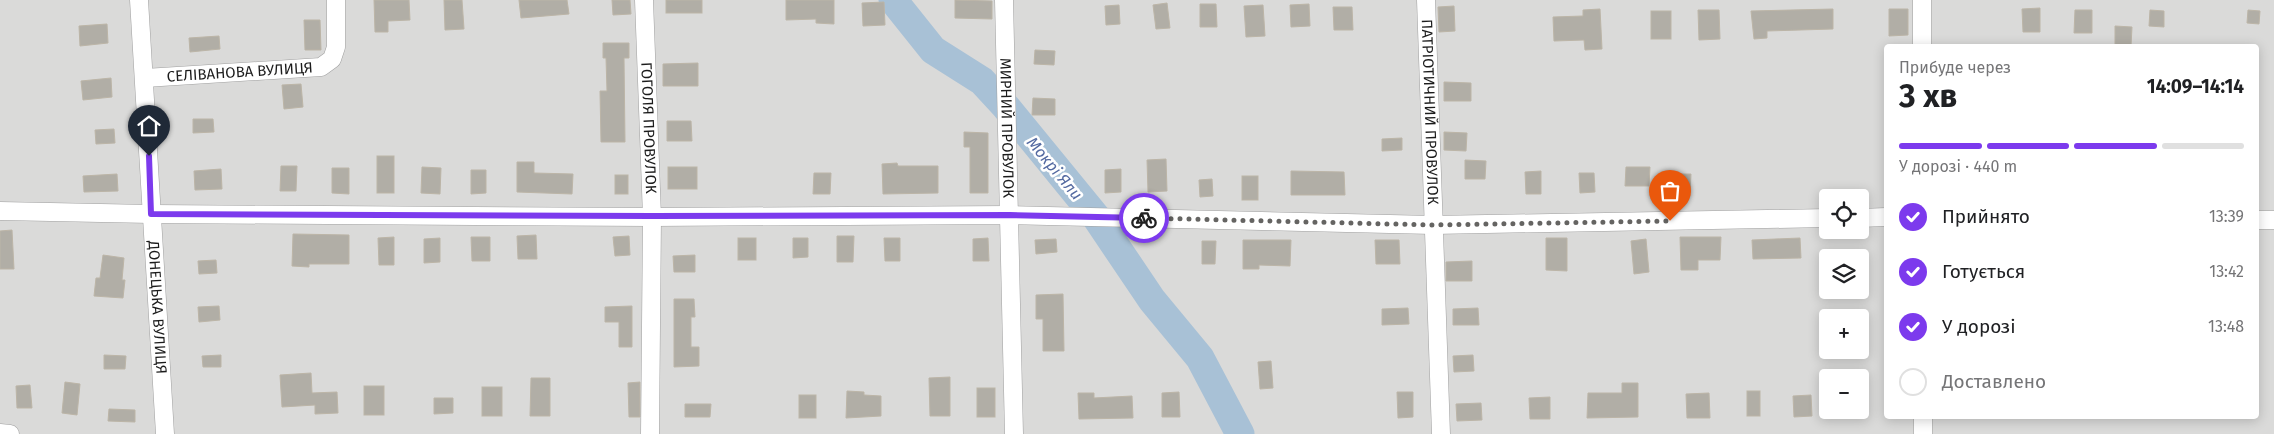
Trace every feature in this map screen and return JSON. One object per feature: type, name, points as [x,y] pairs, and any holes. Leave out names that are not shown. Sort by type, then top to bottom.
[{"type":"street","name":"ДОНЕЦЬКА ВУЛИЦЯ","points":[[140,0],[164,434]]},
{"type":"street","name":"СЕЛІВАНОВА ВУЛИЦЯ","points":[[145,78],[321,66],[332,59],[336,47],[336,0]]},
{"type":"street","name":"ГОГОЛЯ ПРОВУЛОК","points":[[644,0],[652,216],[650,434]]},
{"type":"street","name":"МИРНИЙ ПРОВУЛОК","points":[[1004,0],[1014,434]]},
{"type":"street","name":"ПАТРІОТИЧНИЙ ПРОВУЛОК","points":[[1426,0],[1441,434]]},
{"type":"street","points":[[1922,0],[1922,44]]},
{"type":"street","points":[[0,211],[151,214],[652,216],[1010,215],[1433,225],[1819,218]]},
{"type":"street","points":[[1869,218],[1884,217]]},
{"type":"street","points":[[2259,220],[2274,220]]},
{"type":"street","points":[[1923,419],[1923,434]]},
{"type":"street","points":[[0,433],[10,434]]},
{"type":"shaded area","points":[[0,0],[2274,0],[2274,434],[0,434]]},
{"type":"building","points":[[374,0],[409,0],[410,20],[388,21],[388,32],[375,32]]},
{"type":"building","points":[[444,0],[462,0],[464,29],[445,30]]},
{"type":"building","points":[[519,0],[567,0],[569,14],[521,18]]},
{"type":"building","points":[[612,0],[630,0],[631,14],[613,15]]},
{"type":"building","points":[[666,0],[702,0],[702,13],[666,13]]},
{"type":"building","points":[[786,0],[834,0],[834,24],[816,23],[816,19],[786,20]]},
{"type":"building","points":[[955,0],[992,1],[992,19],[955,18]]},
{"type":"building","points":[[884,2],[885,25],[863,26],[862,3]]},
{"type":"building","points":[[1167,3],[1170,28],[1156,29],[1153,5]]},
{"type":"building","points":[[1200,4],[1216,4],[1217,27],[1200,27]]},
{"type":"building","points":[[1309,4],[1310,26],[1291,27],[1290,5]]},
{"type":"building","points":[[1119,5],[1120,24],[1106,25],[1105,6]]},
{"type":"building","points":[[1263,5],[1265,36],[1246,37],[1244,6]]},
{"type":"building","points":[[1454,6],[1455,31],[1439,32],[1438,7]]},
{"type":"building","points":[[1333,7],[1352,7],[1353,30],[1334,30]]},
{"type":"building","points":[[2040,8],[2040,32],[2023,32],[2022,9]]},
{"type":"building","points":[[1600,9],[1602,49],[1585,50],[1584,40],[1554,41],[1553,17],[1583,16],[1583,10]]},
{"type":"building","points":[[1833,9],[1833,29],[1767,31],[1767,38],[1754,39],[1751,11]]},
{"type":"building","points":[[1889,9],[1908,9],[1908,35],[1889,36]]},
{"type":"building","points":[[1698,10],[1719,10],[1720,39],[1699,40]]},
{"type":"building","points":[[2075,10],[2092,10],[2092,33],[2074,33]]},
{"type":"building","points":[[2150,10],[2164,11],[2164,27],[2149,26]]},
{"type":"building","points":[[2248,10],[2260,11],[2259,24],[2247,23]]},
{"type":"building","points":[[1651,11],[1671,11],[1671,39],[1651,39]]},
{"type":"building","points":[[304,20],[320,20],[321,50],[305,50]]},
{"type":"building","points":[[107,24],[108,43],[80,46],[79,26]]},
{"type":"building","points":[[2115,26],[2132,27],[2131,44],[2115,44]]},
{"type":"building","points":[[219,36],[220,49],[190,52],[189,38]]},
{"type":"building","points":[[603,43],[629,43],[629,58],[624,58],[625,142],[601,142],[600,91],[607,91],[606,58],[603,58]]},
{"type":"building","points":[[1035,50],[1055,51],[1054,65],[1034,64]]},
{"type":"building","points":[[698,63],[698,86],[663,86],[663,64]]},
{"type":"building","points":[[111,78],[112,97],[83,100],[81,81]]},
{"type":"building","points":[[1444,82],[1471,83],[1471,101],[1444,101]]},
{"type":"building","points":[[301,84],[303,107],[284,109],[282,85]]},
{"type":"building","points":[[1033,98],[1055,99],[1055,115],[1032,115]]},
{"type":"building","points":[[193,119],[213,119],[214,132],[193,133]]},
{"type":"building","points":[[667,121],[691,121],[692,141],[667,141]]},
{"type":"building","points":[[114,129],[115,143],[96,144],[95,130]]},
{"type":"building","points":[[964,132],[988,133],[988,193],[970,193],[970,147],[964,147]]},
{"type":"building","points":[[1444,132],[1467,133],[1466,151],[1444,150]]},
{"type":"building","points":[[1402,138],[1402,150],[1382,151],[1382,139]]},
{"type":"building","points":[[377,156],[394,156],[394,193],[377,193]]},
{"type":"building","points":[[1166,159],[1167,191],[1148,192],[1147,160]]},
{"type":"building","points":[[1465,160],[1486,161],[1485,179],[1465,179]]},
{"type":"building","points":[[517,162],[534,162],[534,173],[573,174],[572,194],[517,192]]},
{"type":"building","points":[[897,163],[898,166],[938,166],[938,193],[883,194],[882,164]]},
{"type":"building","points":[[281,166],[297,166],[296,191],[280,191]]},
{"type":"building","points":[[422,167],[441,168],[440,194],[421,193]]},
{"type":"building","points":[[668,167],[697,167],[697,189],[668,189]]},
{"type":"building","points":[[1626,167],[1650,167],[1649,186],[1625,186]]},
{"type":"building","points":[[332,168],[349,168],[349,194],[332,193]]},
{"type":"building","points":[[221,169],[222,189],[195,190],[194,171]]},
{"type":"building","points":[[1121,169],[1121,192],[1105,193],[1105,170]]},
{"type":"building","points":[[471,170],[486,170],[486,193],[471,194]]},
{"type":"building","points":[[1291,171],[1344,172],[1345,195],[1291,195]]},
{"type":"building","points":[[1541,171],[1541,194],[1526,194],[1525,172]]},
{"type":"building","points":[[814,173],[831,173],[830,194],[813,194]]},
{"type":"building","points":[[1579,173],[1594,173],[1595,192],[1580,193]]},
{"type":"building","points":[[117,174],[118,191],[84,192],[83,176]]},
{"type":"building","points":[[1677,174],[1691,174],[1690,193],[1676,192]]},
{"type":"building","points":[[615,175],[628,175],[628,194],[615,194]]},
{"type":"building","points":[[1242,176],[1258,176],[1258,200],[1242,200]]},
{"type":"building","points":[[1212,179],[1213,196],[1200,197],[1199,180]]},
{"type":"building","points":[[12,230],[14,269],[0,269],[0,231]]},
{"type":"building","points":[[293,234],[349,235],[349,264],[309,264],[309,267],[292,266]]},
{"type":"building","points":[[536,235],[537,259],[518,259],[517,236]]},
{"type":"building","points":[[629,236],[630,255],[615,256],[613,237]]},
{"type":"building","points":[[837,236],[854,236],[853,262],[837,262]]},
{"type":"building","points":[[394,237],[394,265],[379,265],[378,238]]},
{"type":"building","points":[[471,237],[490,237],[490,261],[472,261]]},
{"type":"building","points":[[1680,237],[1721,237],[1720,260],[1698,260],[1698,270],[1681,270]]},
{"type":"building","points":[[440,238],[440,262],[424,263],[424,239]]},
{"type":"building","points":[[738,238],[756,238],[756,260],[738,260]]},
{"type":"building","points":[[793,238],[808,238],[808,257],[793,258]]},
{"type":"building","points":[[884,238],[900,238],[900,261],[885,261]]},
{"type":"building","points":[[988,238],[989,261],[973,261],[973,239]]},
{"type":"building","points":[[1546,238],[1567,238],[1567,271],[1546,270]]},
{"type":"building","points":[[1800,238],[1801,258],[1753,259],[1752,240]]},
{"type":"building","points":[[1056,239],[1057,252],[1036,254],[1035,240]]},
{"type":"building","points":[[1646,239],[1649,272],[1634,274],[1631,241]]},
{"type":"building","points":[[1243,240],[1291,240],[1290,266],[1259,265],[1259,269],[1243,269]]},
{"type":"building","points":[[1375,240],[1399,240],[1400,264],[1376,264]]},
{"type":"building","points":[[1202,241],[1216,241],[1215,264],[1202,264]]},
{"type":"building","points":[[103,255],[124,258],[122,280],[125,280],[123,298],[94,296],[96,278],[100,278]]},
{"type":"building","points":[[695,255],[695,272],[674,272],[673,256]]},
{"type":"building","points":[[216,260],[217,273],[199,274],[198,261]]},
{"type":"building","points":[[1472,261],[1472,281],[1446,281],[1446,262]]},
{"type":"building","points":[[1063,294],[1064,351],[1043,351],[1043,319],[1036,319],[1036,295]]},
{"type":"building","points":[[674,299],[694,299],[695,317],[691,317],[691,347],[699,347],[699,366],[674,367]]},
{"type":"building","points":[[219,306],[220,320],[199,322],[198,307]]},
{"type":"building","points":[[632,306],[632,347],[619,347],[619,322],[605,322],[605,307]]},
{"type":"building","points":[[1408,308],[1409,324],[1382,325],[1382,309]]},
{"type":"building","points":[[1478,308],[1479,325],[1453,325],[1453,309]]},
{"type":"building","points":[[104,355],[126,356],[125,369],[104,369]]},
{"type":"building","points":[[221,355],[221,367],[203,367],[202,356]]},
{"type":"building","points":[[1473,355],[1474,371],[1454,372],[1453,356]]},
{"type":"building","points":[[1271,361],[1273,388],[1260,389],[1258,362]]},
{"type":"building","points":[[311,373],[312,393],[337,392],[338,413],[315,414],[315,405],[282,407],[280,375]]},
{"type":"building","points":[[950,377],[950,416],[930,416],[929,378]]},
{"type":"building","points":[[531,378],[550,378],[550,416],[530,416]]},
{"type":"building","points":[[65,382],[80,384],[77,415],[62,413]]},
{"type":"building","points":[[640,382],[640,417],[629,417],[628,383]]},
{"type":"building","points":[[1622,383],[1638,383],[1638,417],[1587,418],[1588,393],[1622,393]]},
{"type":"building","points":[[30,385],[32,408],[17,408],[16,386]]},
{"type":"building","points":[[364,386],[384,386],[384,415],[364,415]]},
{"type":"building","points":[[482,387],[502,387],[502,416],[482,416]]},
{"type":"building","points":[[977,388],[995,388],[995,417],[977,417]]},
{"type":"building","points":[[847,391],[881,396],[881,416],[846,418]]},
{"type":"building","points":[[1747,391],[1760,391],[1760,416],[1747,416]]},
{"type":"building","points":[[1179,392],[1180,417],[1162,417],[1162,393]]},
{"type":"building","points":[[1397,392],[1413,392],[1413,417],[1398,418]]},
{"type":"building","points":[[1078,393],[1094,393],[1094,398],[1132,396],[1133,418],[1079,419]]},
{"type":"building","points":[[1709,393],[1710,418],[1687,418],[1686,394]]},
{"type":"building","points":[[799,395],[816,395],[816,418],[799,418]]},
{"type":"building","points":[[1811,395],[1812,416],[1794,417],[1793,396]]},
{"type":"building","points":[[1550,397],[1550,419],[1530,419],[1529,398]]},
{"type":"building","points":[[434,398],[453,398],[453,413],[434,414]]},
{"type":"building","points":[[1481,403],[1482,420],[1457,421],[1456,404]]},
{"type":"building","points":[[685,404],[711,404],[710,417],[685,417]]},
{"type":"building","points":[[109,409],[135,410],[135,422],[108,421]]},
{"type":"waterway","name":"Мокрі Яли","points":[[893,0],[933,50],[982,81],[1006,107],[1096,217],[1152,300],[1200,358],[1240,434]]},
{"type":"way so far","points":[[1144,218],[1433,225],[1670,221]]},
{"type":"route","points":[[149,156],[151,214],[1010,215],[1144,218]]}]
